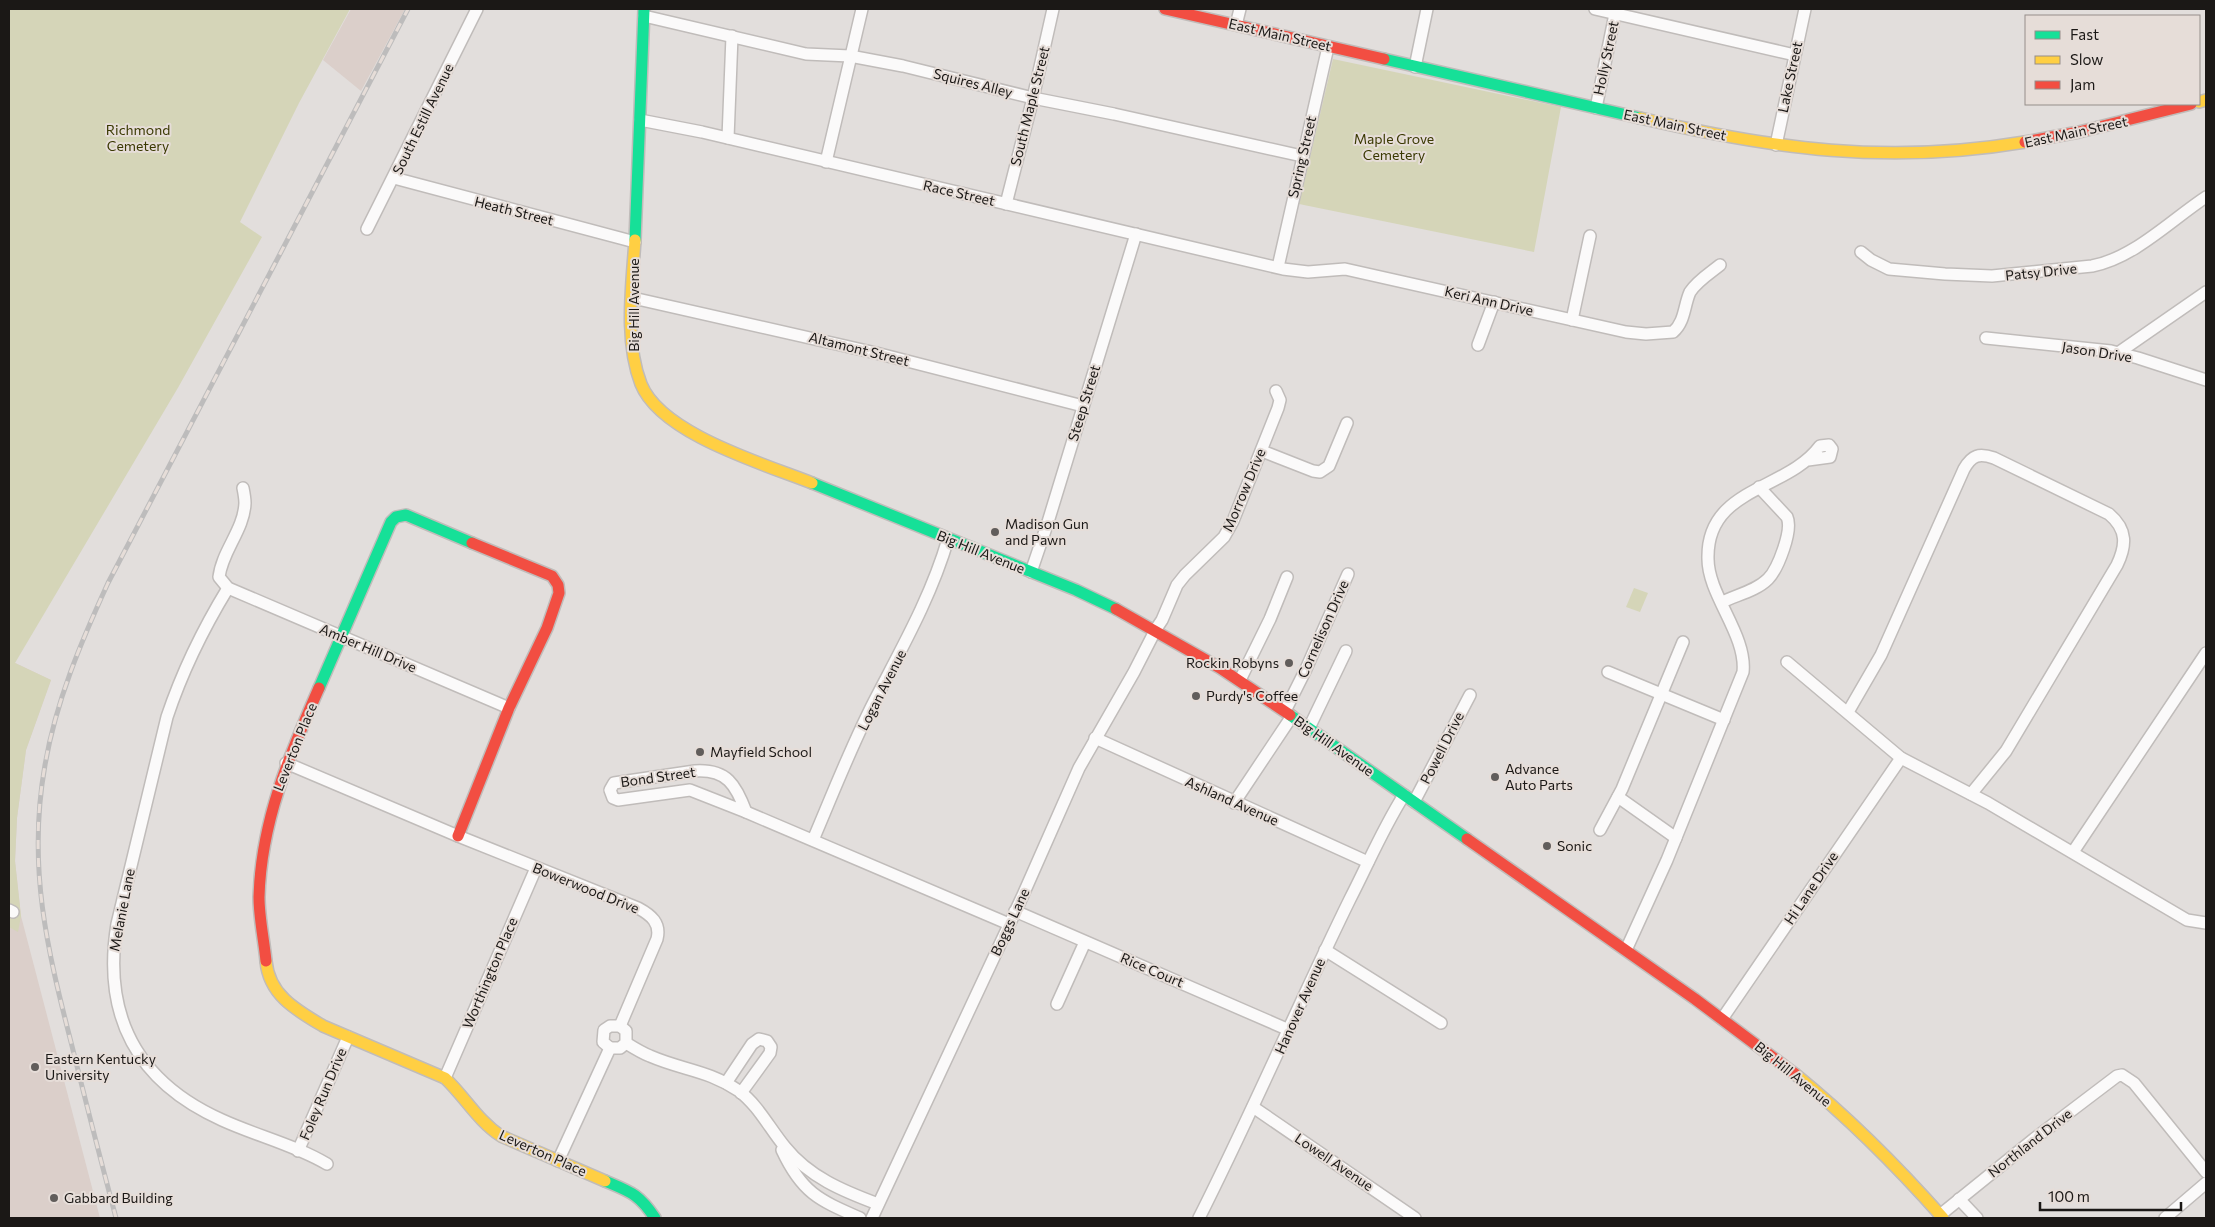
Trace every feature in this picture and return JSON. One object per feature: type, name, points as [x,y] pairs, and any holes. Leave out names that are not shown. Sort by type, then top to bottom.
[{"type":"main road","name":"East Main Street","points":[[1165,9],[1596,108],[1776,145],[1857,153],[1914,154],[1972,150],[2061,137],[2187,105]]},
{"type":"main road","name":"Big Hill Avenue","points":[[644,12],[633,298],[633,354],[641,384],[648,397],[664,416],[680,428],[705,440],[1099,601],[1156,629],[1240,680],[1722,1019],[1830,1104],[1879,1148],[1941,1217]]},
{"type":"main road","name":"Leverton Place","points":[[458,836],[509,708],[547,628],[559,593],[558,585],[552,576],[406,515],[396,517],[391,522],[286,763],[274,799],[264,850],[259,898],[267,972],[278,994],[304,1015],[348,1037],[445,1078],[461,1093],[487,1127],[501,1136],[635,1194],[645,1203],[654,1218]]},
{"type":"street","name":"South Estill Avenue","points":[[367,229],[477,9]]},
{"type":"street","points":[[826,162],[862,9]]},
{"type":"street","name":"South Maple Street","points":[[1006,204],[1053,9]]},
{"type":"street","points":[[1236,25],[1240,9]]},
{"type":"street","points":[[1415,67],[1428,9]]},
{"type":"street","points":[[1595,9],[1616,11],[1795,55]]},
{"type":"street","name":"Lake Street","points":[[1776,145],[1805,9]]},
{"type":"street","name":"Holly Street","points":[[1596,108],[1616,11]]},
{"type":"street","name":"Squires Alley","points":[[644,12],[806,54],[850,56],[903,66],[1033,98],[1302,156]]},
{"type":"street","points":[[728,138],[732,36]]},
{"type":"street","name":"Spring Street","points":[[1278,267],[1328,47]]},
{"type":"street","name":"Race Street","points":[[640,120],[728,138],[1278,267]]},
{"type":"street","name":"Heath Street","points":[[394,178],[635,242]]},
{"type":"street","name":"Patsy Drive","points":[[1860,252],[1889,269],[1953,275],[1992,276],[2092,266],[2114,260],[2206,197]]},
{"type":"street","name":"Steep Street","points":[[1031,572],[1136,234]]},
{"type":"street","points":[[1572,320],[1590,236]]},
{"type":"street","name":"Keri Ann Drive","points":[[1278,267],[1308,272],[1345,269],[1626,332],[1665,333],[1678,328],[1690,292],[1720,265]]},
{"type":"street","points":[[2118,353],[2206,292]]},
{"type":"street","name":"Altamont Street","points":[[633,298],[876,353],[1083,406]]},
{"type":"street","points":[[1478,345],[1494,302]]},
{"type":"street","name":"Jason Drive","points":[[1986,338],[2118,353],[2206,380]]},
{"type":"street","name":"Morrow Drive","points":[[1156,629],[1180,580],[1227,532],[1262,451],[1279,404],[1279,396],[1276,391]]},
{"type":"street","points":[[1262,451],[1320,472],[1329,466],[1347,423]]},
{"type":"street","points":[[1848,712],[1881,655],[1964,468],[1972,457],[1982,455],[1994,458],[2109,514],[2119,526],[2124,540],[2125,549],[2117,566],[2006,751],[1970,794]]},
{"type":"street","points":[[1626,950],[1676,838],[1740,681],[1744,662],[1708,562],[1711,536],[1718,521],[1732,504],[1808,460]]},
{"type":"street","points":[[1722,602],[1760,585],[1768,579],[1775,568],[1789,532],[1787,517],[1759,487]]},
{"type":"street","points":[[228,588],[220,577],[220,566],[240,523],[245,504],[243,488]]},
{"type":"street","name":"Logan Avenue","points":[[813,840],[873,703],[899,656],[931,587],[948,539]]},
{"type":"street","name":"Cornelison Drive","points":[[1234,803],[1288,713],[1348,574]]},
{"type":"street","points":[[1240,680],[1270,619],[1287,577]]},
{"type":"street","name":"Amber Hill Drive","points":[[228,588],[509,708]]},
{"type":"street","name":"Melanie Lane","points":[[228,588],[192,655],[177,687],[167,717],[117,924],[112,952],[112,976],[120,1015],[126,1031],[136,1049],[163,1083],[184,1100],[222,1120],[311,1155],[327,1164]]},
{"type":"street","name":"Boggs Lane","points":[[872,1218],[1015,911],[1075,777],[1156,629]]},
{"type":"street","points":[[1600,830],[1618,797],[1683,642]]},
{"type":"street","points":[[1309,728],[1346,651]]},
{"type":"street","points":[[2073,852],[2206,653]]},
{"type":"street","points":[[1787,662],[1901,758],[2073,852],[2187,920],[2206,923]]},
{"type":"street","points":[[1608,672],[1724,720]]},
{"type":"street","name":"Powell Drive","points":[[1414,802],[1470,695]]},
{"type":"street","name":"Ashland Avenue","points":[[1096,738],[1234,803],[1368,862]]},
{"type":"street","name":"Hi Lane Drive","points":[[1722,1019],[1901,758]]},
{"type":"street","name":"Bowerwood Drive","points":[[286,763],[458,836],[638,908],[651,916],[659,931],[657,939],[620,1026]]},
{"type":"street","name":"Bond Street","points":[[746,812],[736,787],[722,776],[710,771],[695,771],[614,783],[610,790],[613,798],[618,800],[690,790],[813,840],[1009,924]]},
{"type":"street","name":"Hanover Avenue","points":[[1199,1218],[1253,1107],[1325,950],[1368,862],[1404,795]]},
{"type":"street","points":[[1618,797],[1676,838]]},
{"type":"street","name":"Worthington Place","points":[[445,1078],[536,868]]},
{"type":"street","name":"Rice Court","points":[[1015,911],[1289,1030]]},
{"type":"street","points":[[1057,1004],[1085,942]]},
{"type":"street","points":[[1325,950],[1441,1023]]},
{"type":"street","points":[[610,1026],[620,1026],[626,1031],[626,1043],[620,1048],[610,1048],[603,1042],[604,1030],[610,1026]]},
{"type":"street","name":"Foley Run Drive","points":[[298,1151],[348,1037]]},
{"type":"street","points":[[726,1083],[752,1044],[759,1039],[767,1040],[771,1047],[770,1053],[741,1093]]},
{"type":"street","points":[[626,1043],[650,1056],[708,1073],[726,1083],[741,1093],[756,1108],[794,1158],[811,1173],[838,1188],[878,1204]]},
{"type":"street","points":[[558,1161],[610,1048]]},
{"type":"street","name":"Northland Drive","points":[[1941,1217],[1959,1198],[2112,1079],[2122,1075],[2128,1078],[2139,1090],[2206,1172]]},
{"type":"street","name":"Lowell Avenue","points":[[1253,1107],[1415,1218]]},
{"type":"street","points":[[779,1139],[795,1176],[808,1191],[831,1205],[860,1218]]},
{"type":"street","points":[[2165,1218],[2206,1183]]},
{"type":"street","points":[[1959,1198],[1977,1218]]},
{"type":"shaded area","points":[[351,9],[405,9],[361,91],[323,60]]},
{"type":"shaded area","name":"Eastern Kentucky University","points":[[9,660],[51,680],[26,750],[17,818],[15,861],[21,916],[100,1218],[9,1218]]},
{"type":"green space","name":"Richmond Cemetery","points":[[9,9],[350,9],[299,103],[240,222],[262,237],[179,386],[15,663],[51,680],[26,750],[17,818],[15,861],[21,916],[18,932],[9,927]]},
{"type":"green space","name":"Maple Grove Cemetery","points":[[1333,59],[1561,107],[1534,252],[1299,204]]},
{"type":"green space","points":[[1634,588],[1648,593],[1640,612],[1626,607]]},
{"type":"railway","points":[[116,1218],[63,1010],[42,907],[38,838],[40,802],[50,741],[70,672],[108,583],[408,9]]},
{"type":"traffic: fast","points":[[635,240],[644,9]]},
{"type":"traffic: fast","points":[[1384,59],[1640,118]]},
{"type":"traffic: fast","points":[[812,483],[1076,590],[1116,609]]},
{"type":"traffic: fast","points":[[319,688],[391,522],[396,517],[406,515],[472,543]]},
{"type":"traffic: fast","points":[[1290,715],[1467,839]]},
{"type":"traffic: fast","points":[[605,1181],[634,1195],[655,1218]]},
{"type":"traffic: slow","points":[[2200,102],[2206,100]]},
{"type":"traffic: slow","points":[[1640,118],[1689,129],[1784,145],[1878,153],[1975,149],[2025,142]]},
{"type":"traffic: slow","points":[[635,240],[630,313],[632,349],[641,384],[652,402],[669,418],[716,445],[742,457],[812,483]]},
{"type":"traffic: slow","points":[[266,961],[268,973],[278,992],[303,1014],[323,1026],[445,1078],[478,1116],[501,1136],[605,1181]]},
{"type":"traffic: slow","points":[[1795,1074],[1872,1143],[1943,1218]]},
{"type":"traffic: jam","points":[[1165,9],[1384,59]]},
{"type":"traffic: jam","points":[[2025,142],[2079,132],[2187,105]]},
{"type":"traffic: jam","points":[[458,836],[509,708],[547,628],[559,593],[558,585],[552,576],[472,543]]},
{"type":"traffic: jam","points":[[1116,609],[1220,668],[1290,715]]},
{"type":"traffic: jam","points":[[266,961],[259,897],[265,842],[278,790],[287,764],[319,688]]},
{"type":"traffic: jam","points":[[1467,839],[1695,999],[1795,1074]]},
{"type":"place","name":"Madison Gun and Pawn","points":[[995,532]]},
{"type":"place","name":"Rockin Robyns","points":[[1289,663]]},
{"type":"place","name":"Purdy's Coffee","points":[[1196,696]]},
{"type":"place","name":"Mayfield School","points":[[700,752]]},
{"type":"place","name":"Advance Auto Parts","points":[[1495,777]]},
{"type":"place","name":"Sonic","points":[[1547,846]]},
{"type":"place","name":"Eastern Kentucky University","points":[[35,1067]]},
{"type":"place","name":"Gabbard Building","points":[[54,1198]]}]
